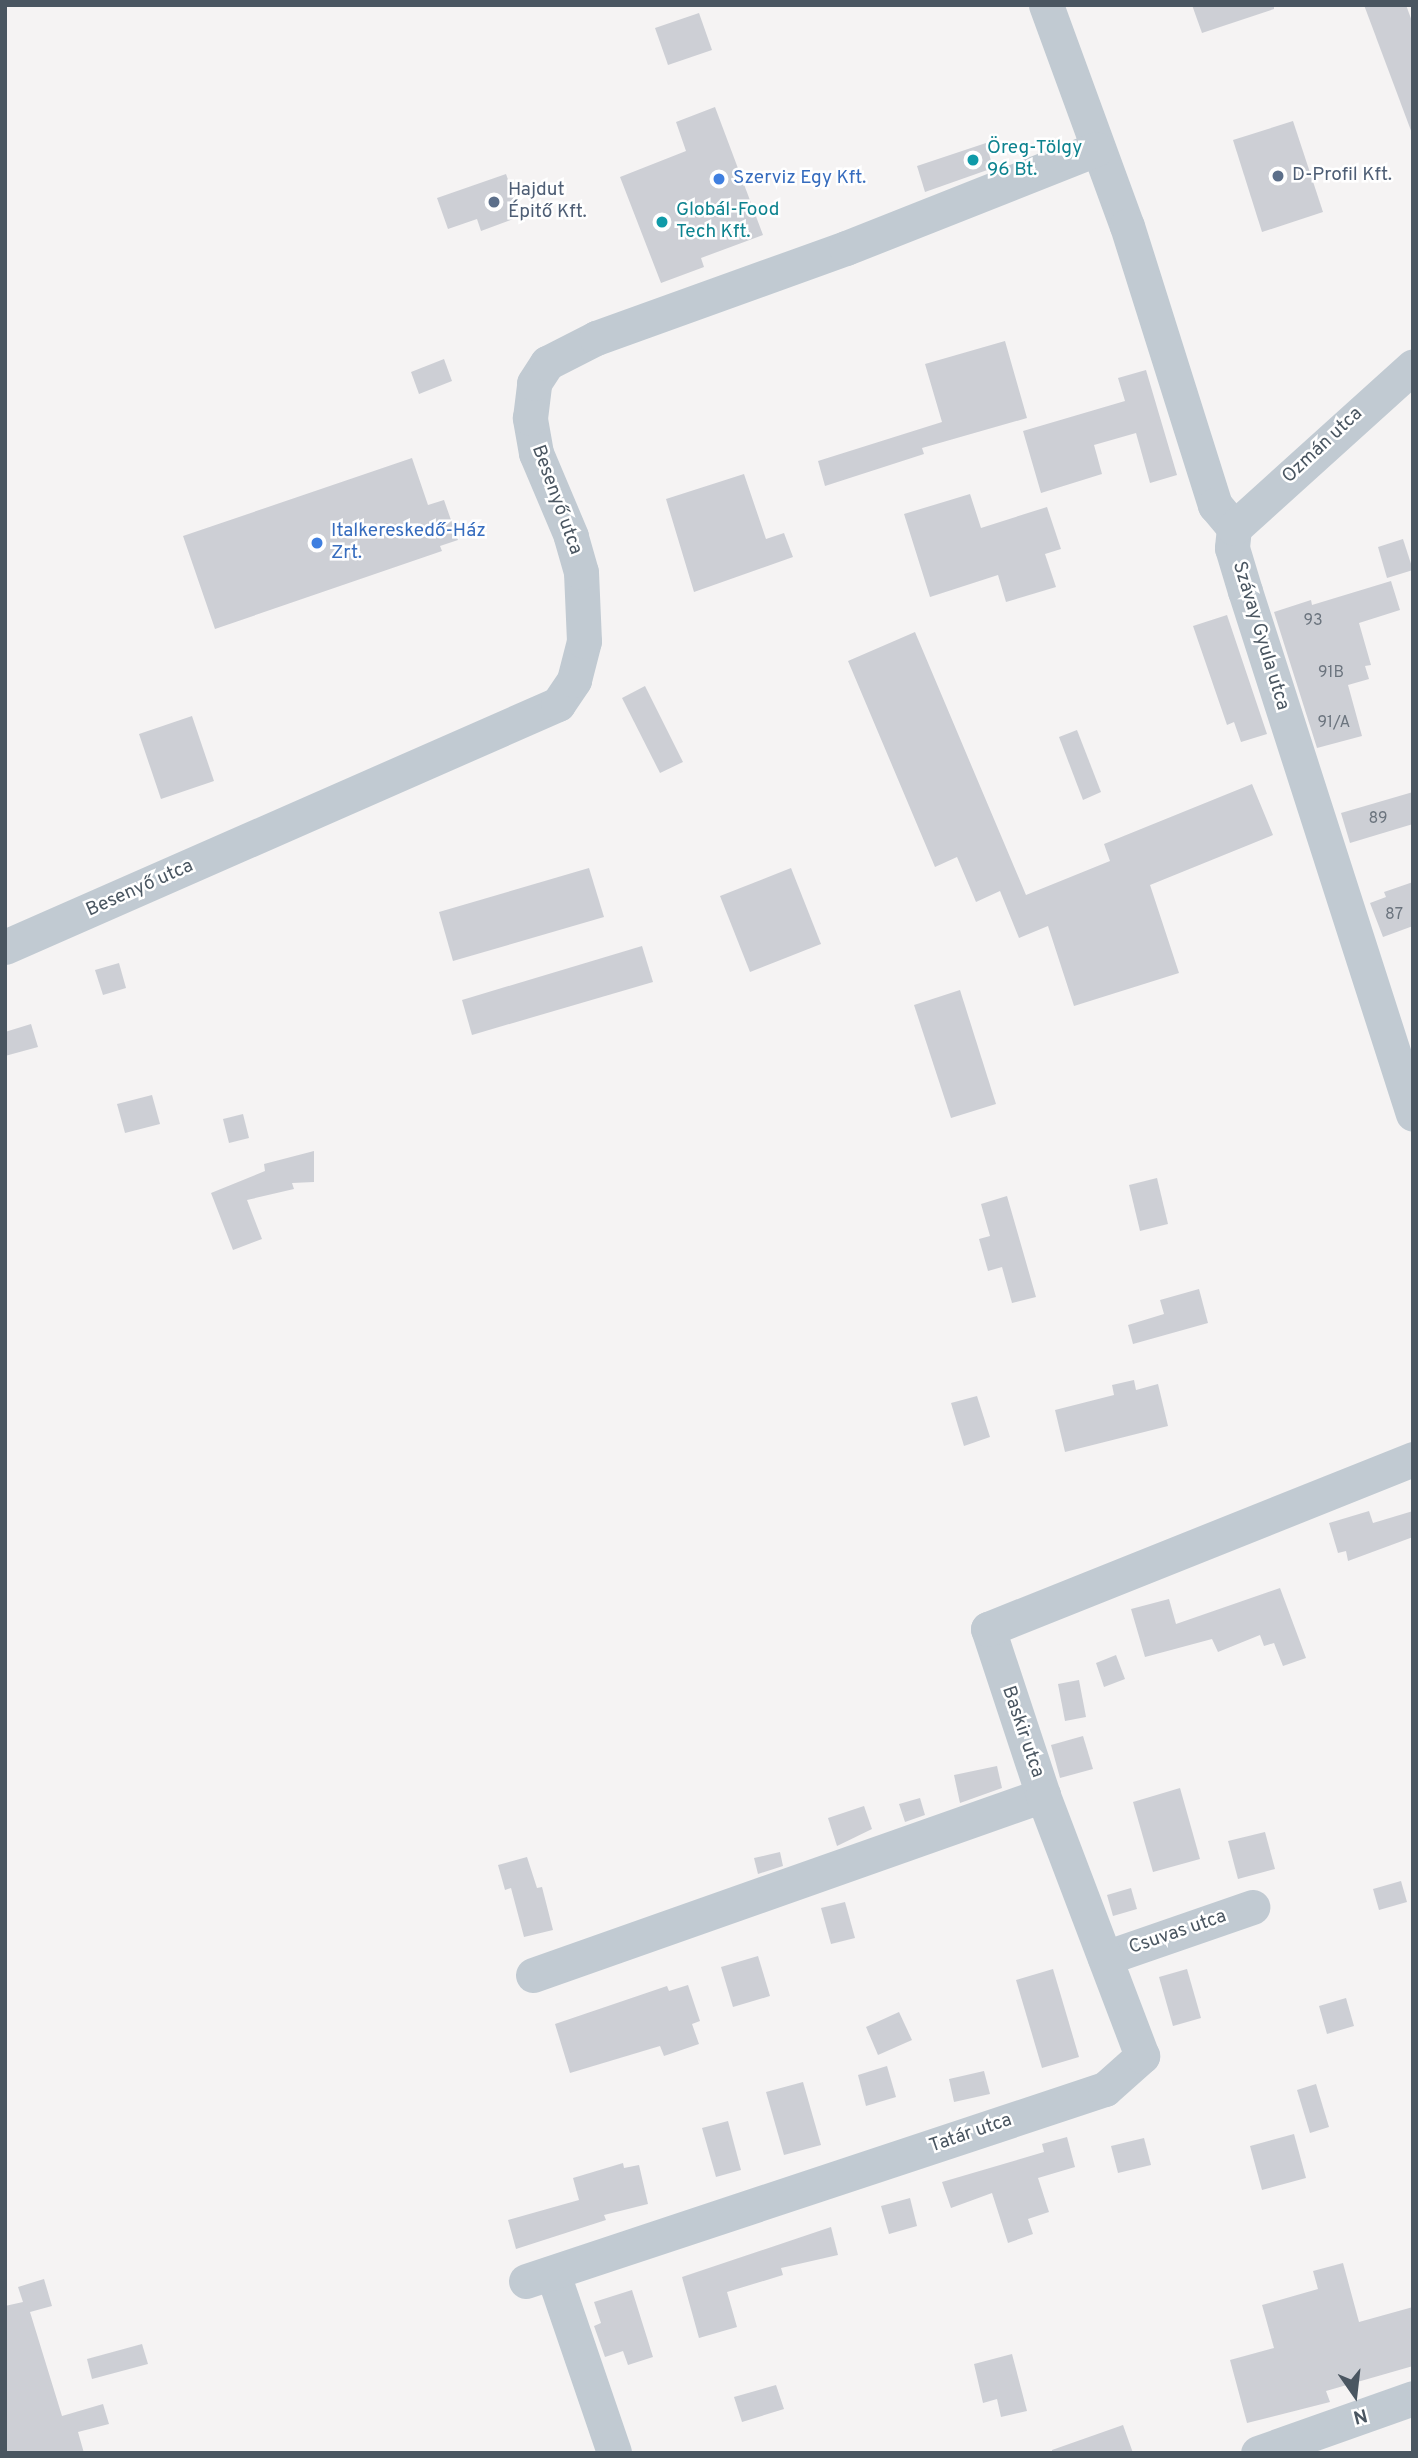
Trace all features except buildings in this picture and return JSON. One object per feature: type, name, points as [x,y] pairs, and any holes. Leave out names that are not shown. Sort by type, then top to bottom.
[{"type":"street","points":[[1046,5],[1126,226],[1215,505],[1234,528]]},
{"type":"street","name":"Besenyő utca","points":[[5,947],[558,704],[574,680],[584,641],[581,572],[571,536],[536,453],[530,418],[534,383],[547,363],[596,338],[1096,149]]},
{"type":"street","name":"Ozmán utca","points":[[1234,528],[1413,366]]},
{"type":"street","name":"Szávay Gyula utca","points":[[1234,528],[1232,548],[1245,592],[1406,1072],[1413,1114]]},
{"type":"street","name":"Baskir utca","points":[[533,1975],[1043,1795],[988,1629],[1413,1459]]},
{"type":"street","name":"Tatár utca","points":[[614,2452],[539,2278],[1105,2089],[1142,2056],[1043,1795]]},
{"type":"street","name":"Csuvas utca","points":[[1105,1958],[1252,1907]]},
{"type":"street","points":[[1258,2453],[1413,2398]]},
{"type":"place","name":"Öreg-Tölgy 96 Bt.","points":[[973,160]]},
{"type":"place","name":"D-Profil Kft.","points":[[1278,176]]},
{"type":"place","name":"Szerviz Egy Kft.","points":[[719,179]]},
{"type":"place","name":"Hajdut Épitő Kft.","points":[[494,202]]},
{"type":"place","name":"Globál-Food Tech Kft.","points":[[662,222]]},
{"type":"place","name":"Italkereskedő-Ház Zrt.","points":[[317,543]]}]
